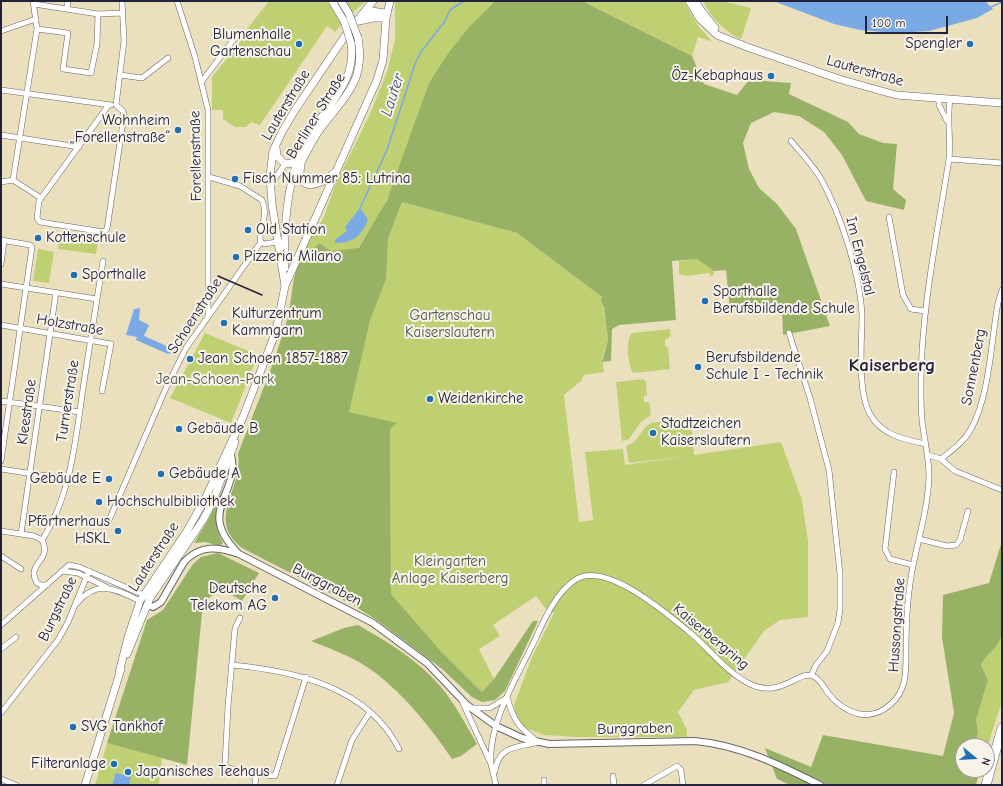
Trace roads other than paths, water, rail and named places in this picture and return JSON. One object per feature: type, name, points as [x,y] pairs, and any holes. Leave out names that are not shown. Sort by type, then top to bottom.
[{"type":"highway","points":[[986,785],[1002,728]]},
{"type":"main road","name":"Berliner Straße","points":[[284,286],[284,224],[288,200],[301,152],[314,127],[345,84],[351,65],[351,43],[344,21],[332,1]]},
{"type":"main road","name":"Berliner Straße","points":[[294,176],[319,131],[342,103],[351,88],[359,60],[358,38],[349,14],[341,1]]},
{"type":"main road","name":"Lauterstraße","points":[[284,286],[270,185],[271,160],[276,144],[295,110],[348,33],[374,1]]},
{"type":"main road","name":"Lauterstraße","points":[[145,600],[203,520],[213,501],[276,331],[284,286],[380,74],[384,54],[385,1]]},
{"type":"main road","name":"Lauterstraße","points":[[385,15],[390,1]]},
{"type":"main road","name":"Lauterstraße","points":[[689,1],[707,27],[717,35],[880,91],[903,96],[1002,103]]},
{"type":"main road","name":"Lauterstraße","points":[[696,1],[709,22],[726,39]]},
{"type":"main road","points":[[361,18],[372,10],[385,15]]},
{"type":"main road","points":[[276,144],[277,156],[285,164],[295,161],[301,152]]},
{"type":"main road","points":[[302,162],[301,176],[303,180],[310,184],[323,182],[336,171]]},
{"type":"main road","name":"Lauterstraße","points":[[85,785],[119,673],[145,600],[196,516],[243,417]]},
{"type":"street","points":[[67,9],[68,1]]},
{"type":"street","points":[[116,105],[124,40],[122,1]]},
{"type":"street","name":"Forellenstraße","points":[[176,1],[202,81],[209,121],[208,315]]},
{"type":"street","points":[[13,180],[37,29],[33,3],[98,14],[123,13]]},
{"type":"street","points":[[37,29],[68,33],[63,69],[91,73],[97,44],[98,14]]},
{"type":"street","points":[[1,31],[36,19]]},
{"type":"street","points":[[202,81],[238,34]]},
{"type":"street","points":[[120,75],[142,78],[168,58]]},
{"type":"street","points":[[1,90],[108,106],[116,105],[123,111],[124,116],[107,229],[104,232],[40,222],[37,218],[39,201],[108,106]]},
{"type":"street","points":[[939,99],[938,104],[949,124]]},
{"type":"street","name":"Hussongstraße","points":[[811,676],[818,679],[841,707],[851,713],[872,715],[890,706],[898,697],[906,679],[906,618],[913,565],[925,514],[929,473],[921,397],[925,311],[949,159],[951,138],[949,124],[950,99]]},
{"type":"street","points":[[1,135],[79,147]]},
{"type":"street","name":"Im Engelstal","points":[[790,141],[809,162],[829,194],[838,214],[853,264],[862,312],[863,386],[870,414],[884,430],[909,440],[926,444]]},
{"type":"street","points":[[949,159],[1002,163]]},
{"type":"street","points":[[270,185],[285,164]]},
{"type":"street","points":[[209,178],[240,186],[247,192],[257,197],[264,205],[266,218],[260,235],[261,242],[264,244],[277,242]]},
{"type":"street","points":[[1,182],[13,180],[42,198]]},
{"type":"street","points":[[889,216],[903,296],[911,309],[925,311]]},
{"type":"street","points":[[1,264],[3,241],[30,245],[32,247],[1,461]]},
{"type":"street","name":"Schoenstraße","points":[[110,518],[166,388],[186,348],[261,242]]},
{"type":"street","name":"Turnerstraße","points":[[42,540],[57,512],[67,480],[80,412],[103,261]]},
{"type":"street","points":[[1,284],[97,299]]},
{"type":"street","name":"Sonnenberg","points":[[941,460],[962,442],[972,428],[984,389],[998,302],[1002,290]]},
{"type":"street","name":"Kleestraße","points":[[21,534],[56,292]]},
{"type":"street","name":"Holzstraße","points":[[1,325],[111,344],[102,391]]},
{"type":"street","points":[[789,333],[826,455],[836,525],[840,574],[840,609],[838,623],[827,651],[816,665],[811,676]]},
{"type":"street","points":[[1,401],[80,412]]},
{"type":"street","points":[[231,455],[233,467],[220,507],[219,523],[223,535],[239,554]]},
{"type":"street","points":[[928,455],[941,460],[955,471],[1002,490]]},
{"type":"street","points":[[1,469],[67,480]]},
{"type":"street","name":"Hussongstraße","points":[[894,472],[885,549],[890,559],[896,562],[913,565]]},
{"type":"street","points":[[919,539],[947,546],[956,545],[960,540],[968,511]]},
{"type":"street","points":[[1,531],[34,536],[42,540],[45,552],[34,568],[33,572],[36,583],[41,586],[46,585]]},
{"type":"street","name":"Burggraben","points":[[145,600],[153,607],[159,605],[184,562],[196,552],[213,547],[239,554],[373,624],[427,663],[471,708],[496,726],[522,738],[549,744],[695,741],[732,747],[765,759],[820,785]]},
{"type":"street","points":[[1,556],[21,569]]},
{"type":"street","points":[[1,626],[68,565],[74,565],[89,571],[145,600]]},
{"type":"street","points":[[62,571],[74,572],[106,587],[145,600]]},
{"type":"street","name":"Burgstraße","points":[[1,712],[49,652],[64,629],[89,571]]},
{"type":"street","name":"Kaiserbergring","points":[[491,764],[491,748],[496,726],[507,697],[542,625],[557,600],[573,581],[587,575],[601,576],[619,582],[689,632],[738,678],[755,686],[770,689],[778,688],[785,686],[802,676],[811,676]]},
{"type":"street","points":[[75,606],[89,592],[98,588],[106,587]]},
{"type":"street","points":[[240,618],[235,628],[228,706],[225,765],[233,770],[272,777],[275,776],[278,772],[306,677]]},
{"type":"street","points":[[1,649],[16,637]]},
{"type":"street","points":[[232,665],[257,667],[306,677],[336,690],[355,700],[384,725],[399,749]]},
{"type":"street","points":[[471,708],[490,708],[507,697],[514,720],[525,733],[538,742]]},
{"type":"street","points":[[461,698],[491,764],[496,785]]},
{"type":"street","points":[[337,785],[352,740],[370,712]]},
{"type":"street","name":"Burggraben","points":[[494,774],[498,758],[503,752],[538,742]]},
{"type":"street","points":[[644,785],[674,766],[679,767],[681,770],[683,785]]},
{"type":"street","points":[[255,785],[256,774]]},
{"type":"street","points":[[613,776],[614,785]]},
{"type":"street","points":[[1,779],[16,785]]},
{"type":"water","points":[[985,1],[993,9],[977,18],[929,31],[896,33],[860,30],[834,24],[776,2]]},
{"type":"water","points":[[360,208],[368,219],[363,230],[352,240],[335,243],[335,240],[347,231],[345,227]]},
{"type":"water","points":[[140,308],[139,320],[149,325],[144,336],[178,351],[176,356],[136,340],[137,337],[126,335],[134,309]]},
{"type":"water","points":[[116,773],[131,777],[129,785],[112,785]]},
{"type":"waterway","name":"Lauter","points":[[360,208],[387,150],[415,64],[421,52],[445,21],[450,10],[464,1]]},
{"type":"waterway","name":"Lauter","points":[[991,7],[1002,2]]},
{"type":"railway","points":[[218,276],[262,295]]},
{"type":"place","name":"Blumenhalle Gartenschau","points":[[299,44]]},
{"type":"place","name":"Spengler","points":[[970,44]]},
{"type":"place","name":"Öz-Kebaphaus","points":[[771,76]]},
{"type":"place","name":"Wohnheim „Forellenstraße“","points":[[178,130]]},
{"type":"place","name":"Fisch Nummer 85: Lutrina","points":[[235,179]]},
{"type":"place","name":"Old Station","points":[[248,230]]},
{"type":"place","name":"Kottenschule","points":[[38,238]]},
{"type":"place","name":"Pizzeria Milano","points":[[236,257]]},
{"type":"place","name":"Sporthalle","points":[[74,275]]},
{"type":"place","name":"Sporthalle Berufsbildende Schule","points":[[705,301]]},
{"type":"place","name":"Kulturzentrum Kammgarn","points":[[224,323]]},
{"type":"place","name":"Jean Schoen 1857-1887","points":[[190,359]]},
{"type":"place","name":"Berufsbildende Schule I - Technik","points":[[698,367]]},
{"type":"place","name":"Weidenkirche","points":[[430,399]]},
{"type":"place","name":"Gebäude B","points":[[179,429]]},
{"type":"place","name":"Stadtzeichen Kaiserslautern","points":[[653,433]]},
{"type":"place","name":"Gebäude A","points":[[161,474]]},
{"type":"place","name":"Gebäude E","points":[[109,479]]},
{"type":"place","name":"Hochschulbibliothek","points":[[99,502]]},
{"type":"place","name":"Pförtnerhaus HSKL","points":[[118,531]]},
{"type":"place","name":"Deutsche Telekom AG","points":[[275,598]]},
{"type":"place","name":"SVG Tankhof","points":[[73,727]]},
{"type":"place","name":"Filteranlage","points":[[114,764]]},
{"type":"place","name":"Japanisches Teehaus","points":[[128,772]]},
{"type":"district","name":"Kaiserberg","points":[[892,366]]},
{"type":"park label","name":"Gartenschau Kaiserslautern","points":[[450,324]]},
{"type":"park label","name":"Jean-Schoen-Park","points":[[215,380]]},
{"type":"park label","name":"Kleingarten Anlage Kaiserberg","points":[[450,570]]}]
